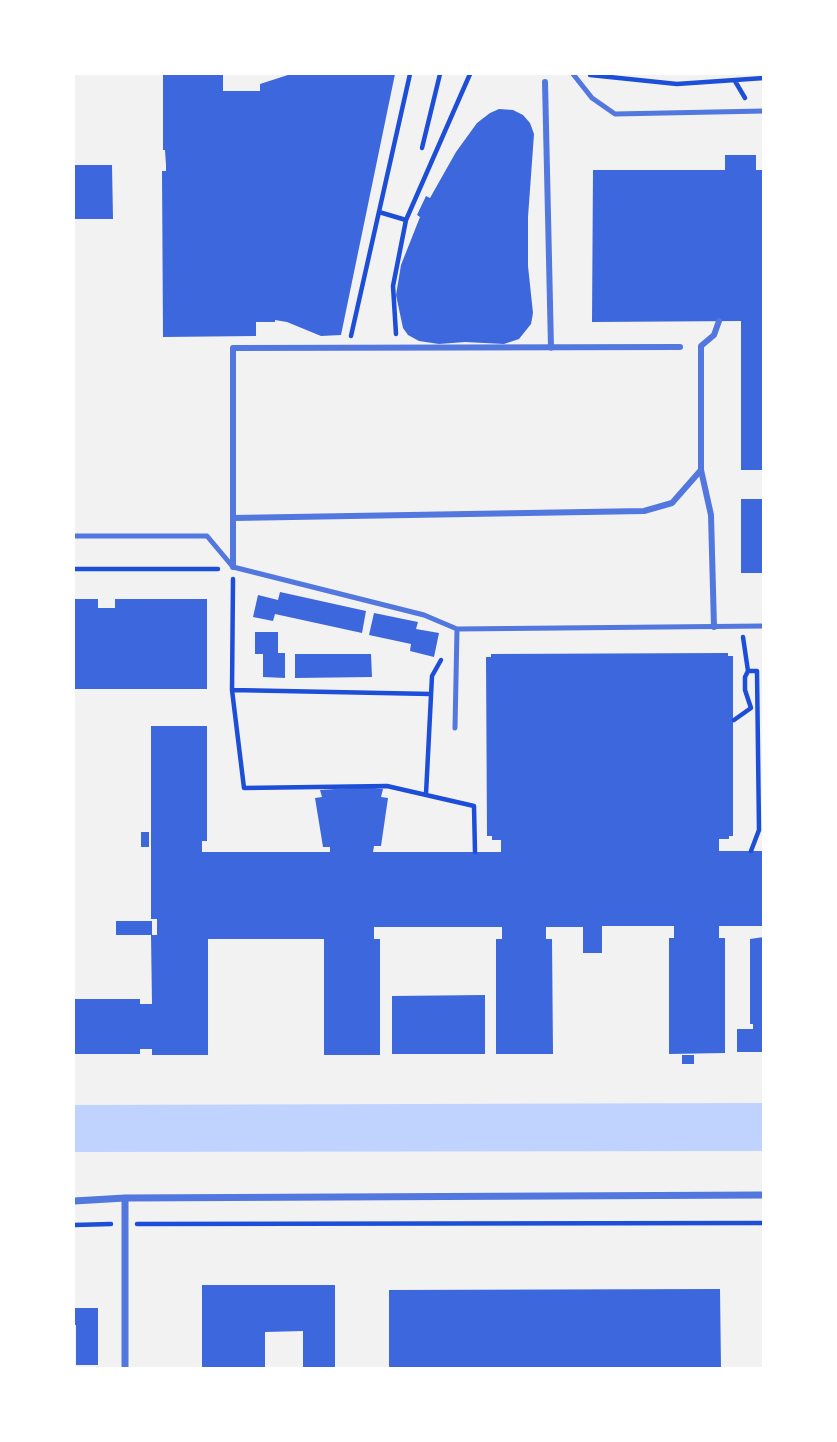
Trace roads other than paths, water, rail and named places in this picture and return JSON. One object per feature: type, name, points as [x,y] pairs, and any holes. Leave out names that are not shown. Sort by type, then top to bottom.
[{"type":"street","points":[[545,82],[551,348]]},
{"type":"street","points":[[691,346],[701,346],[714,335],[719,321]]},
{"type":"street","points":[[701,346],[701,470],[712,515],[714,627]]},
{"type":"street","points":[[233,568],[233,348],[680,347]]},
{"type":"street","points":[[233,517],[644,512],[672,503],[701,470]]},
{"type":"street","points":[[74,1201],[125,1198],[764,1195]]},
{"type":"street","points":[[125,1198],[125,1368]]},
{"type":"lane","points":[[574,75],[592,98],[615,114],[764,111]]},
{"type":"lane","points":[[74,536],[207,536],[233,568],[424,615],[457,629],[764,626]]},
{"type":"lane","points":[[455,728],[457,629]]},
{"type":"water","points":[[763,1103],[763,1151],[74,1152],[74,1105]]}]
